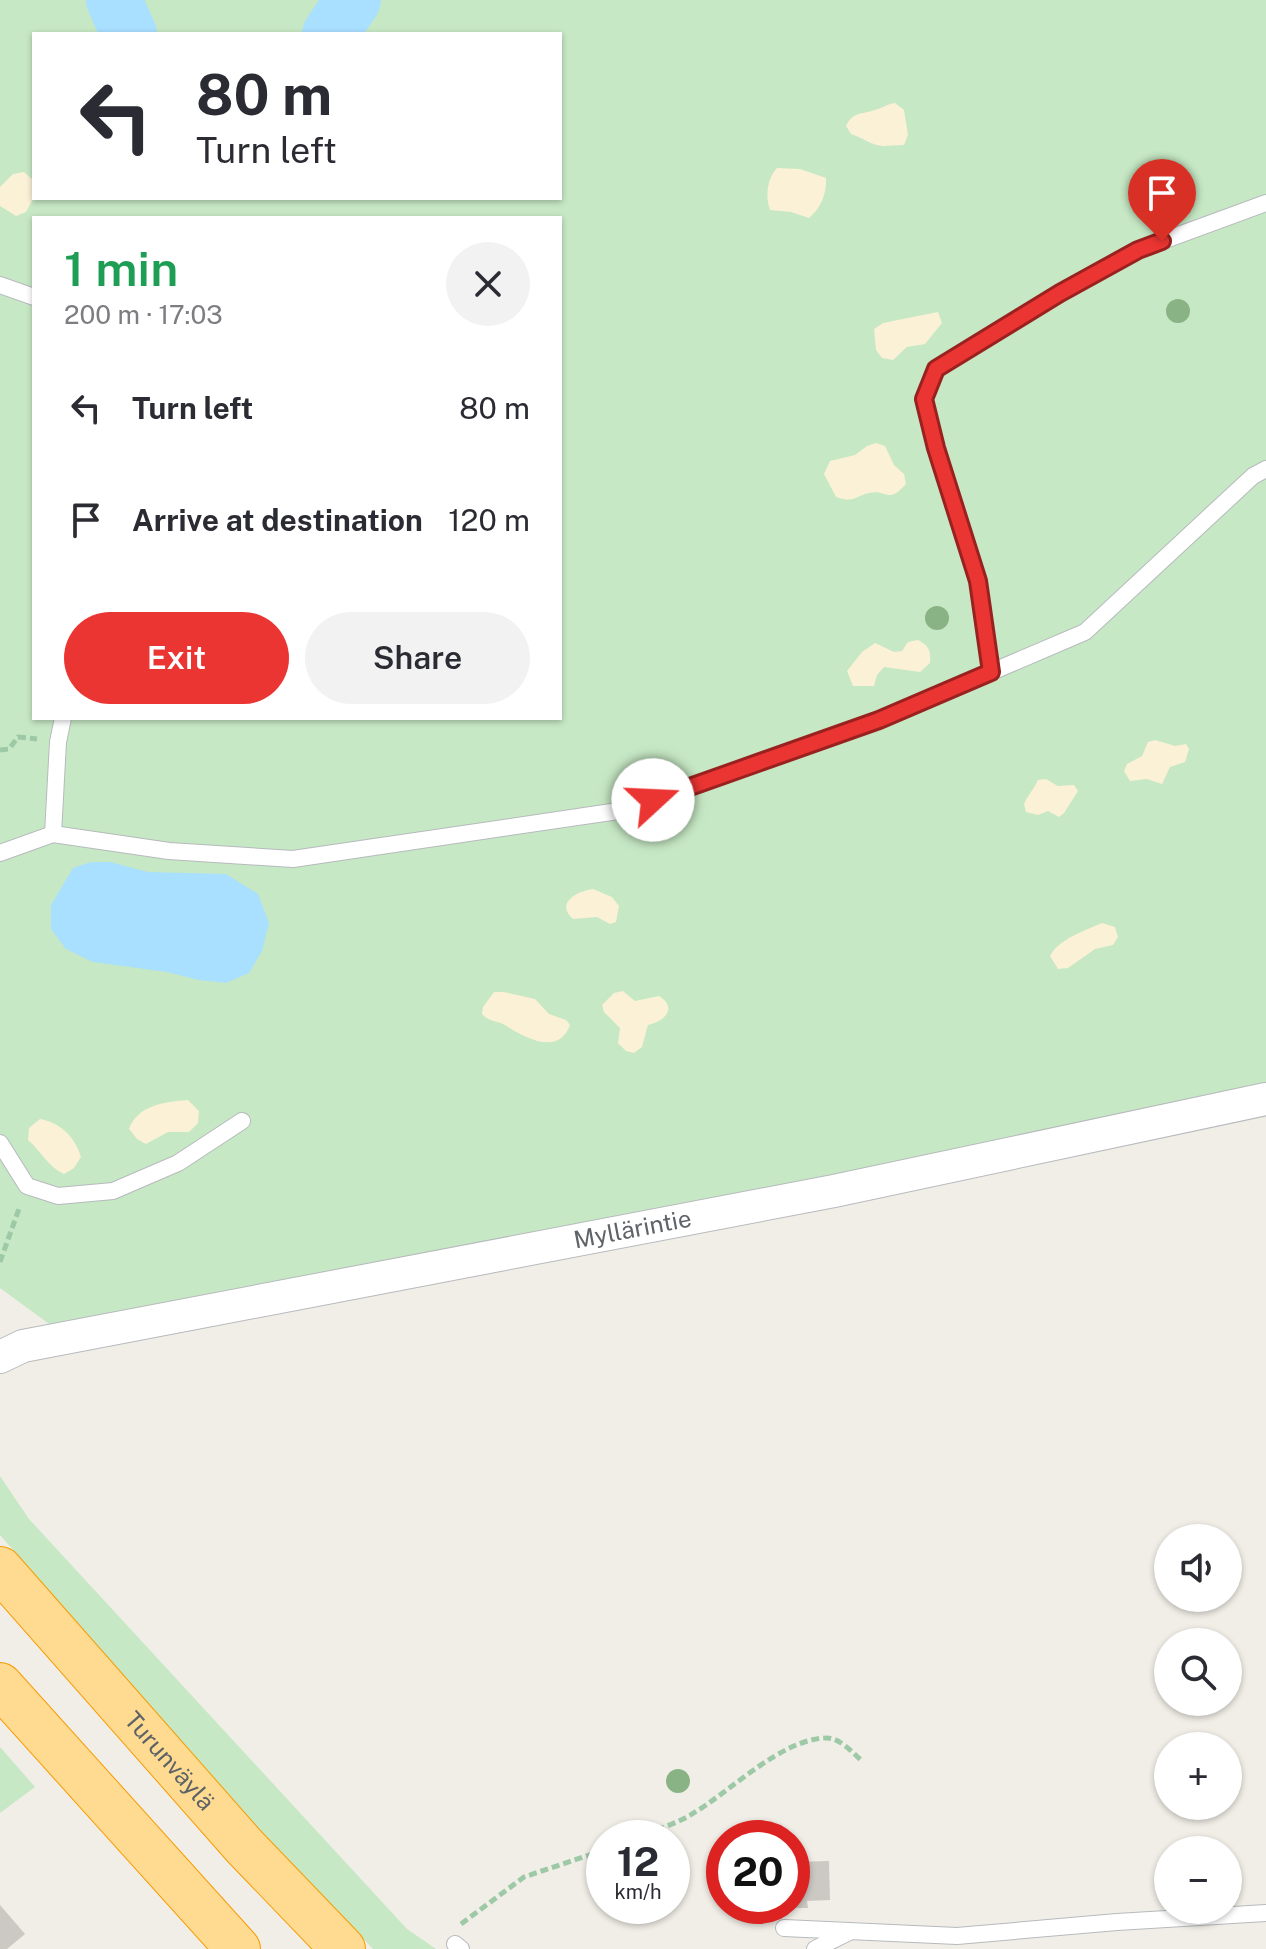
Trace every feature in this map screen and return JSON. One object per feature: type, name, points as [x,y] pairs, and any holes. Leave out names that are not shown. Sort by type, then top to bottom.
[{"type":"highway","name":"Turunväylä","points":[[0,1569],[244,1846],[343,1949]]},
{"type":"highway","points":[[0,1685],[238,1949]]},
{"type":"street","name":"Myllärintie","points":[[0,1357],[23,1346],[834,1191],[1266,1099]]},
{"type":"lane","points":[[991,672],[978,581],[936,448],[924,399],[936,369],[1060,293],[1138,250],[1266,203]]},
{"type":"lane","points":[[0,285],[32,296]]},
{"type":"lane","points":[[0,853],[53,834],[169,851],[293,859],[625,810],[879,720],[1085,632],[1253,476],[1266,469]]},
{"type":"lane","points":[[53,834],[58,742],[63,720]]},
{"type":"lane","points":[[0,1143],[27,1186],[58,1196],[113,1191],[178,1163],[242,1121]]},
{"type":"lane","points":[[784,1928],[957,1936],[1266,1913]]},
{"type":"lane","points":[[815,1949],[851,1931]]},
{"type":"path","points":[[0,750],[9,749],[18,737]]},
{"type":"path","points":[[0,1262],[27,1186]]},
{"type":"path","points":[[679,1820],[692,1815],[738,1780],[801,1743],[830,1737],[862,1761]]},
{"type":"path","points":[[458,1946],[462,1923],[524,1877],[586,1856]]},
{"type":"green space","points":[[0,0],[1266,0],[1266,1089],[56,1329],[0,1288]]},
{"type":"green space","points":[[0,1476],[29,1519],[407,1929],[436,1949],[373,1949],[239,1808],[0,1535]]},
{"type":"green space","points":[[0,1747],[35,1787],[0,1813]]},
{"type":"sand","points":[[895,103],[904,110],[908,135],[904,145],[875,145],[851,134],[846,126],[855,116]]},
{"type":"sand","points":[[777,168],[800,169],[826,178],[822,200],[809,218],[770,210],[768,188]]},
{"type":"sand","points":[[24,172],[32,179],[32,200],[26,212],[16,216],[0,206],[0,187],[13,174]]},
{"type":"sand","points":[[938,312],[942,323],[925,344],[907,347],[893,360],[882,358],[876,350],[874,329],[883,323]]},
{"type":"sand","points":[[876,443],[885,446],[894,465],[904,474],[906,484],[891,495],[875,492],[851,499],[836,497],[824,474],[830,461],[855,455]]},
{"type":"sand","points":[[918,640],[927,646],[930,655],[930,663],[920,672],[884,667],[877,675],[874,686],[853,686],[847,671],[862,652],[875,643],[894,652],[902,651],[908,642]]},
{"type":"sand","points":[[1155,740],[1175,746],[1186,744],[1189,749],[1185,762],[1170,767],[1162,784],[1147,779],[1130,781],[1124,771],[1127,764],[1142,756],[1148,742]]},
{"type":"sand","points":[[1046,779],[1058,786],[1074,785],[1078,791],[1059,817],[1048,811],[1038,815],[1026,812],[1024,804],[1038,780]]},
{"type":"sand","points":[[593,889],[612,897],[619,906],[616,922],[610,924],[597,917],[573,919],[568,913],[566,908],[570,899]]},
{"type":"sand","points":[[1102,923],[1115,927],[1118,937],[1113,945],[1095,949],[1068,968],[1058,969],[1050,956],[1054,950],[1073,936]]},
{"type":"sand","points":[[623,991],[635,1001],[659,996],[668,1005],[664,1017],[648,1025],[642,1047],[634,1053],[626,1051],[618,1043],[620,1028],[604,1012],[602,1005],[614,993]]},
{"type":"sand","points":[[494,992],[535,999],[549,1014],[566,1020],[570,1025],[565,1035],[557,1040],[540,1042],[487,1018],[482,1014],[483,1007]]},
{"type":"sand","points":[[188,1100],[199,1111],[198,1123],[189,1132],[168,1132],[146,1144],[129,1129],[139,1115],[153,1106]]},
{"type":"sand","points":[[40,1119],[61,1128],[71,1137],[78,1150],[81,1157],[74,1168],[64,1174],[53,1167],[28,1140],[29,1128]]},
{"type":"water","points":[[91,862],[110,862],[148,872],[226,874],[258,894],[269,923],[262,951],[249,973],[226,983],[199,980],[167,972],[93,962],[66,949],[51,929],[51,905],[73,868]]},
{"type":"building","points":[[829,1861],[830,1900],[810,1901],[810,1862]]},
{"type":"building","points":[[0,1905],[25,1934],[7,1949],[0,1949]]},
{"type":"waterway","points":[[114,0],[128,32]]},
{"type":"waterway","points":[[331,32],[353,0]]},
{"type":"route","points":[[653,800],[879,720],[991,672],[978,581],[936,448],[924,399],[936,369],[957,355],[1060,293],[1138,250],[1162,241]]}]
